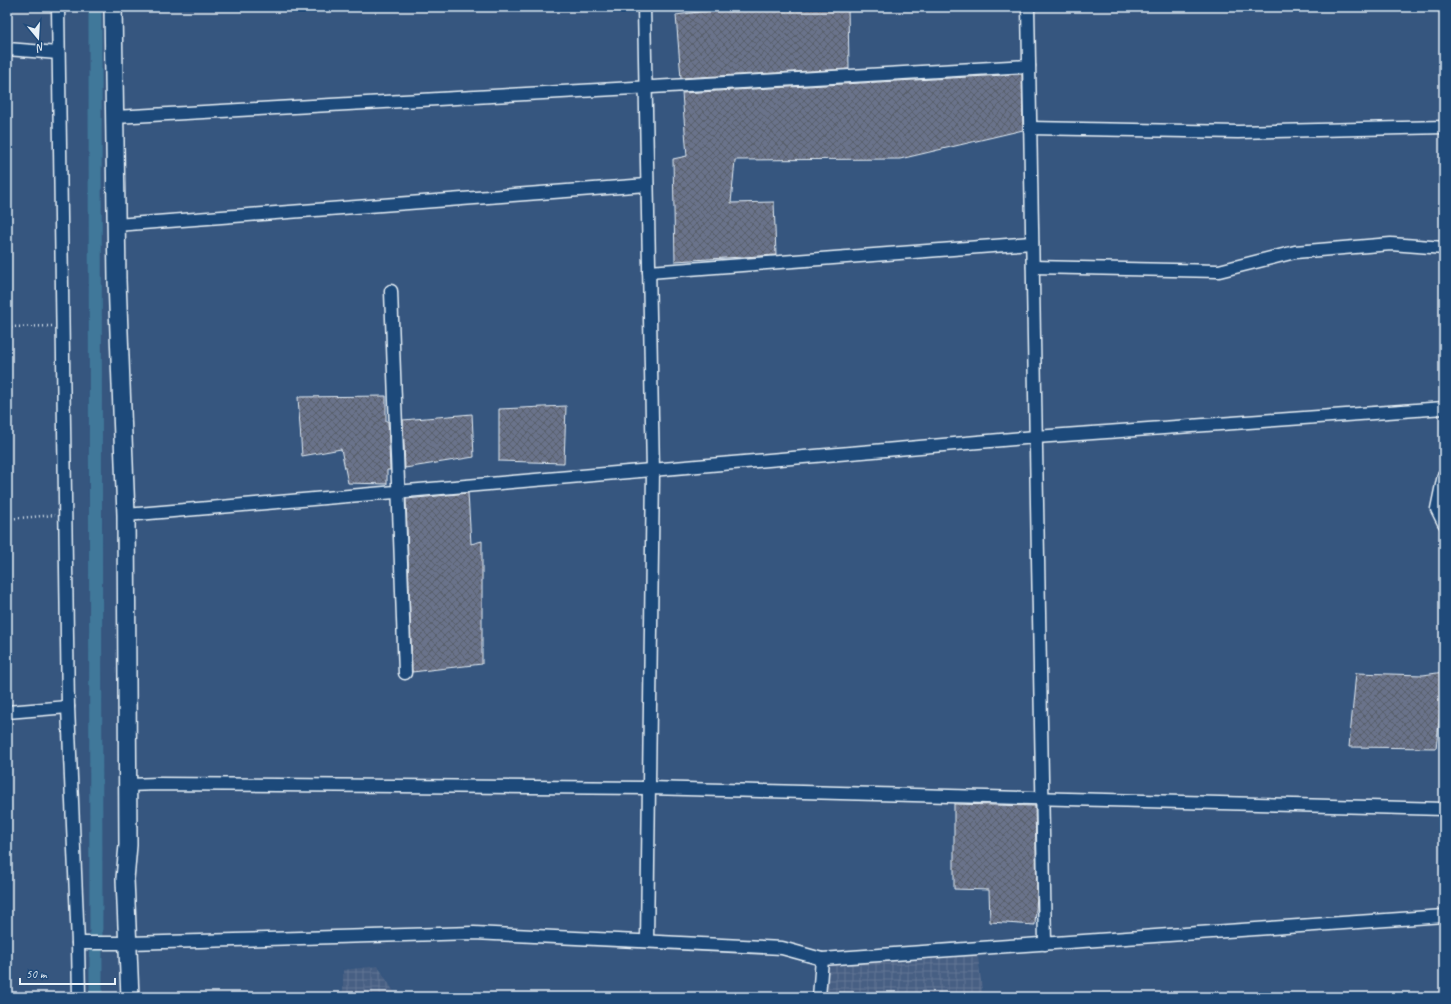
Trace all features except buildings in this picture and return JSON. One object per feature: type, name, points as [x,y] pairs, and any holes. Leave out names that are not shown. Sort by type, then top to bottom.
[{"type":"street","points":[[58,7],[68,707],[84,943],[78,997]]},
{"type":"street","points":[[113,7],[117,280],[126,515],[128,845],[125,879],[129,943],[130,997]]},
{"type":"street","points":[[644,7],[653,470],[647,941]]},
{"type":"street","points":[[1028,7],[1045,944]]},
{"type":"street","points":[[7,49],[58,52]]},
{"type":"street","points":[[115,117],[1029,66]]},
{"type":"street","points":[[1030,128],[1238,132],[1444,127]]},
{"type":"street","points":[[116,225],[647,185]]},
{"type":"street","points":[[649,272],[1032,243]]},
{"type":"street","points":[[1033,267],[1219,271],[1295,252],[1391,244],[1444,248]]},
{"type":"street","points":[[391,291],[405,673]]},
{"type":"street","points":[[126,515],[1036,437],[1444,408]]},
{"type":"street","points":[[1444,475],[1437,509],[1444,523]]},
{"type":"street","points":[[7,712],[68,707]]},
{"type":"street","points":[[128,785],[165,784],[649,788],[1444,809]]},
{"type":"street","points":[[84,943],[474,933],[782,948],[822,959],[1444,916]]},
{"type":"street","points":[[819,997],[822,959]]},
{"type":"path","points":[[7,327],[63,326]]},
{"type":"path","points":[[7,519],[65,514]]},
{"type":"shaded area","points":[[977,949],[983,997],[827,997],[822,959]]},
{"type":"shaded area","points":[[378,966],[397,997],[343,997],[343,970]]},
{"type":"waterway","points":[[95,7],[96,997]]}]
